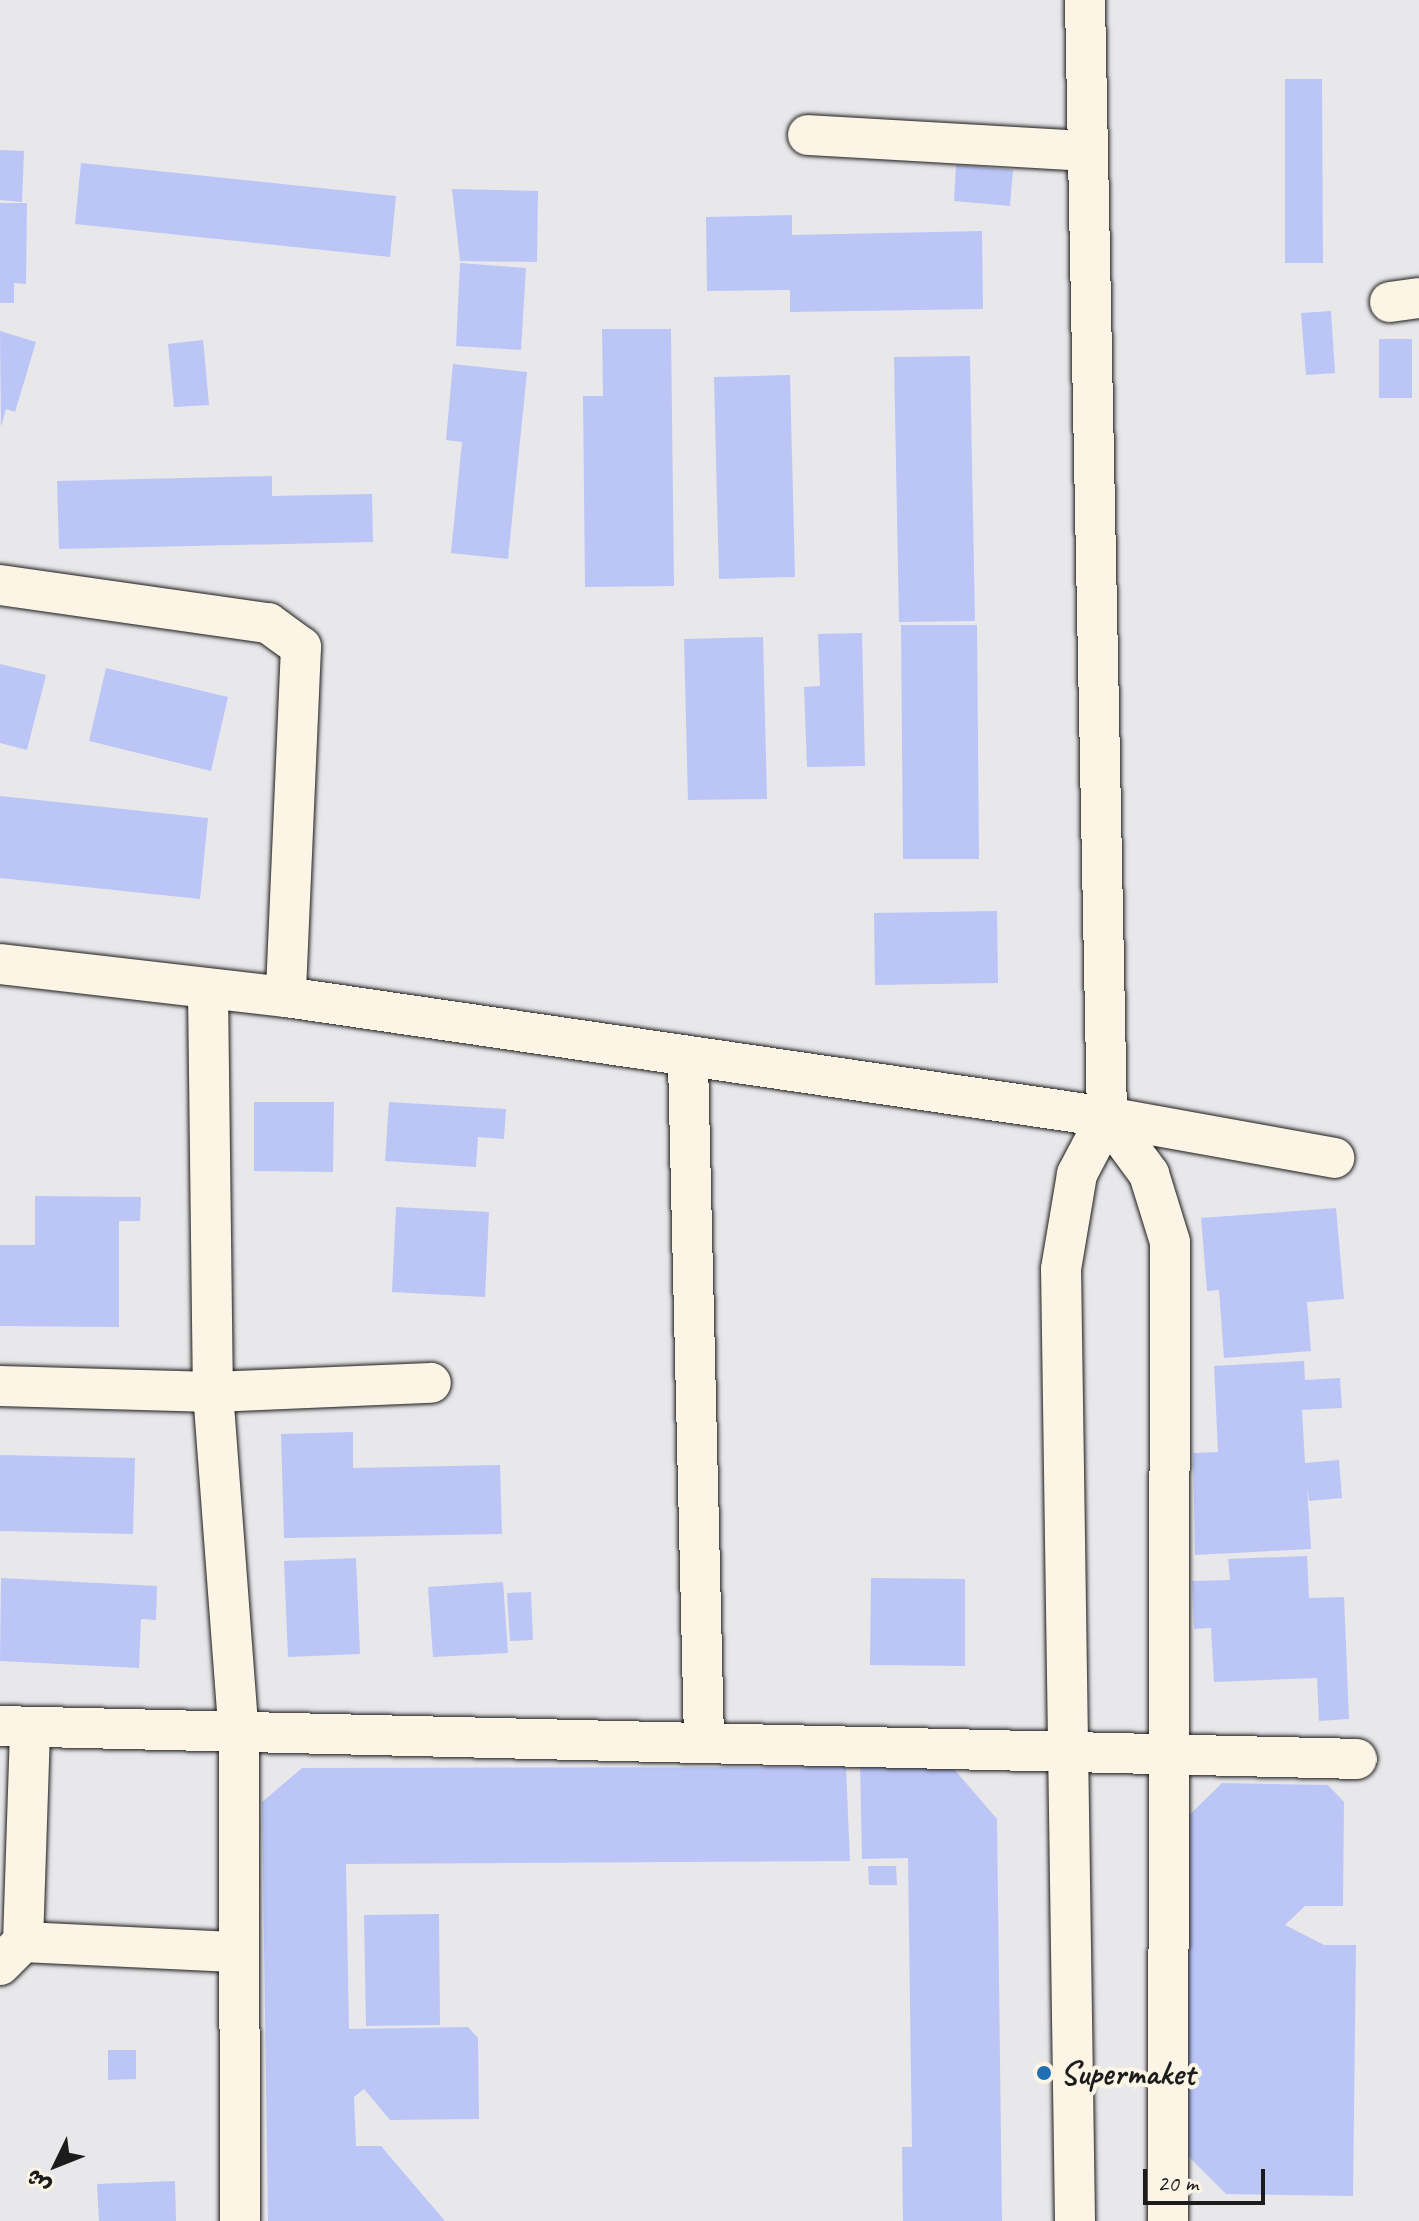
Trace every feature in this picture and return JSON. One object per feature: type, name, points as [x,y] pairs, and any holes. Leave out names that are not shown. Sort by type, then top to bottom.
[{"type":"street","points":[[1075,2221],[1063,1237],[1077,1174],[1107,1117],[1085,0]]},
{"type":"street","points":[[808,135],[1086,151]]},
{"type":"street","points":[[0,585],[268,623],[301,647],[286,997]]},
{"type":"street","points":[[0,964],[286,997],[688,1061],[1107,1117],[1334,1158]]},
{"type":"street","points":[[208,990],[213,1392],[239,1734],[240,2221]]},
{"type":"street","points":[[688,1061],[704,1740]]},
{"type":"street","points":[[1107,1117],[1149,1174],[1170,1242],[1168,2221]]},
{"type":"street","points":[[0,1386],[213,1392],[431,1383]]},
{"type":"street","points":[[239,1952],[12,1953],[15,1726],[239,1734],[704,1740],[1357,1759]]},
{"type":"building","points":[[1285,79],[1322,79],[1323,263],[1285,263]]},
{"type":"building","points":[[0,150],[24,151],[22,202],[0,200]]},
{"type":"building","points":[[81,163],[396,196],[390,257],[75,224]]},
{"type":"building","points":[[956,165],[1013,170],[1010,206],[954,201]]},
{"type":"building","points":[[452,189],[538,191],[537,262],[460,261]]},
{"type":"building","points":[[0,203],[27,203],[26,284],[14,283],[14,303],[0,303]]},
{"type":"building","points":[[792,215],[792,235],[982,231],[983,309],[790,312],[790,290],[707,291],[706,217]]},
{"type":"building","points":[[460,263],[526,268],[521,350],[456,346]]},
{"type":"building","points":[[1331,311],[1335,373],[1306,375],[1301,313]]},
{"type":"building","points":[[602,329],[671,329],[674,586],[585,587],[583,396],[603,396]]},
{"type":"building","points":[[0,331],[36,342],[15,412],[6,409],[1,427]]},
{"type":"building","points":[[1379,339],[1412,339],[1412,398],[1379,398]]},
{"type":"building","points":[[203,340],[209,405],[174,407],[168,344]]},
{"type":"building","points":[[970,356],[975,621],[899,622],[894,357]]},
{"type":"building","points":[[453,364],[527,372],[508,559],[451,553],[462,442],[446,440]]},
{"type":"building","points":[[790,375],[795,577],[719,579],[714,377]]},
{"type":"building","points":[[272,476],[272,496],[372,494],[373,542],[59,549],[57,481]]},
{"type":"building","points":[[901,625],[977,625],[979,859],[903,859]]},
{"type":"building","points":[[862,633],[865,766],[807,767],[804,687],[820,686],[818,634]]},
{"type":"building","points":[[763,637],[767,799],[688,800],[684,639]]},
{"type":"building","points":[[0,664],[46,675],[27,750],[0,743]]},
{"type":"building","points":[[106,668],[228,697],[211,771],[89,741]]},
{"type":"building","points":[[0,796],[208,818],[200,899],[0,878]]},
{"type":"building","points":[[997,911],[998,983],[875,985],[874,913]]},
{"type":"building","points":[[254,1102],[334,1102],[333,1172],[254,1171]]},
{"type":"building","points":[[389,1102],[506,1109],[504,1139],[478,1137],[476,1167],[385,1161]]},
{"type":"building","points":[[35,1196],[141,1197],[140,1221],[119,1221],[119,1327],[0,1326],[0,1245],[35,1245]]},
{"type":"building","points":[[396,1207],[489,1212],[485,1297],[392,1292]]},
{"type":"building","points":[[1336,1208],[1344,1299],[1307,1302],[1311,1351],[1224,1358],[1219,1290],[1207,1291],[1201,1218]]},
{"type":"building","points":[[1304,1361],[1305,1380],[1340,1378],[1342,1408],[1302,1410],[1305,1463],[1339,1460],[1342,1498],[1309,1501],[1307,1486],[1311,1549],[1195,1555],[1193,1453],[1218,1452],[1214,1366]]},
{"type":"building","points":[[353,1432],[353,1468],[500,1465],[502,1534],[284,1538],[281,1434]]},
{"type":"building","points":[[0,1455],[135,1458],[133,1534],[0,1531]]},
{"type":"building","points":[[1307,1556],[1309,1598],[1344,1597],[1349,1719],[1319,1721],[1317,1678],[1214,1682],[1211,1628],[1194,1629],[1192,1581],[1230,1580],[1228,1559]]},
{"type":"building","points":[[356,1558],[360,1654],[288,1657],[284,1561]]},
{"type":"building","points":[[1,1578],[157,1586],[156,1620],[141,1619],[139,1668],[0,1661]]},
{"type":"building","points":[[871,1578],[965,1579],[965,1666],[870,1665]]},
{"type":"building","points":[[503,1582],[508,1653],[433,1657],[428,1587]]},
{"type":"building","points":[[531,1592],[533,1640],[510,1641],[507,1593]]},
{"type":"building","points":[[947,1761],[997,1819],[1002,2221],[903,2221],[902,2147],[912,2147],[908,1858],[862,1859],[860,1762]]},
{"type":"building","points":[[846,1767],[850,1861],[346,1864],[349,2029],[468,2027],[478,2038],[479,2119],[390,2120],[364,2089],[354,2097],[356,2146],[381,2146],[445,2221],[268,2221],[262,1802],[302,1768]]},
{"type":"building","points":[[1222,1783],[1328,1785],[1344,1802],[1343,1906],[1305,1906],[1285,1925],[1324,1945],[1356,1945],[1353,2196],[1226,2194],[1173,2141],[1177,1827]]},
{"type":"building","points":[[868,1866],[896,1866],[897,1885],[869,1885]]},
{"type":"building","points":[[439,1914],[440,2025],[366,2026],[364,1915]]},
{"type":"building","points":[[108,2050],[136,2050],[136,2079],[108,2080]]},
{"type":"building","points":[[175,2181],[176,2221],[99,2221],[97,2184]]},
{"type":"place","name":"Supermaket","points":[[1044,2073]]}]
